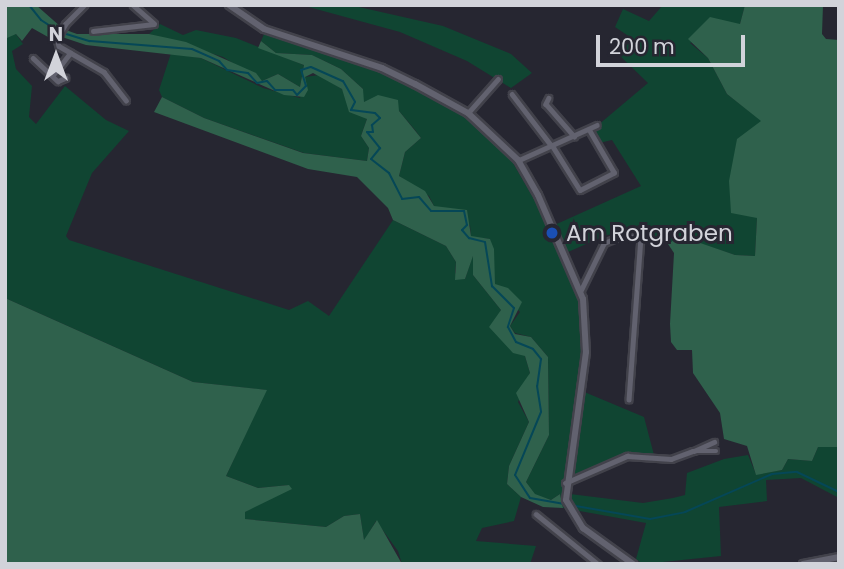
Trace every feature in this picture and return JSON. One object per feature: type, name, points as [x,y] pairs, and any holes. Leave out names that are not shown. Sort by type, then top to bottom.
[{"type":"main road","points":[[229,5],[253,24],[382,68],[468,113],[518,160],[538,195],[581,290],[586,352],[565,483],[565,500],[583,528],[633,564]]},
{"type":"main road","points":[[803,564],[839,557]]},
{"type":"street","points":[[85,5],[64,28],[59,37],[59,46],[104,72],[125,100]]},
{"type":"street","points":[[93,31],[154,24],[133,5]]},
{"type":"street","points":[[53,75],[69,53]]},
{"type":"street","points":[[33,58],[60,82],[65,78]]},
{"type":"street","points":[[468,113],[498,79]]},
{"type":"street","points":[[512,94],[551,145],[580,190],[614,173],[589,130]]},
{"type":"street","points":[[549,98],[546,104],[574,136]]},
{"type":"street","points":[[518,160],[597,125]]},
{"type":"street","points":[[581,290],[604,243],[621,236],[641,237],[629,400]]},
{"type":"street","points":[[565,483],[627,456],[671,459],[714,442]]},
{"type":"street","points":[[693,451],[716,451]]},
{"type":"street","points":[[536,514],[598,564]]},
{"type":"green space","points":[[5,5],[36,5],[61,27],[56,36],[48,37],[32,28],[22,41],[16,34],[7,38]]},
{"type":"green space","points":[[350,5],[443,26],[511,54],[532,73],[511,88],[467,61],[400,32],[305,6]]},
{"type":"green space","points":[[663,5],[745,5],[740,24],[690,43],[708,58],[727,94],[762,121],[751,213],[757,218],[755,256],[735,255],[680,237],[668,244],[633,232],[607,235],[568,252],[585,292],[590,330],[582,391],[644,417],[654,455],[627,454],[569,479],[570,494],[643,503],[673,498],[685,495],[687,473],[724,459],[748,455],[756,474],[782,470],[788,459],[812,461],[818,447],[839,447],[839,498],[801,478],[766,480],[767,501],[719,507],[721,556],[643,564],[636,559],[646,523],[563,508],[560,494],[551,500],[535,495],[526,482],[549,435],[548,357],[531,337],[515,333],[510,326],[520,312],[495,284],[490,239],[471,237],[470,225],[434,206],[429,196],[399,176],[405,152],[421,138],[399,111],[361,101],[363,89],[341,69],[312,55],[276,53],[261,41],[265,32],[381,71],[465,115],[505,149],[550,227],[641,186],[612,140],[599,143],[591,131],[648,83],[618,54],[633,39],[615,27],[623,9],[649,21]]},
{"type":"green space","points":[[745,5],[823,5],[822,34],[826,39],[839,40],[839,447],[818,447],[812,461],[788,459],[782,470],[756,475],[747,446],[724,439],[720,413],[693,373],[692,350],[677,350],[671,342],[674,253],[668,244],[680,236],[735,255],[755,256],[757,218],[731,213],[729,181],[737,139],[761,121],[727,94],[708,58],[688,39],[710,17],[740,24]]},
{"type":"green space","points":[[160,24],[183,35],[196,30],[236,38],[304,65],[300,87],[278,74],[262,81],[223,57],[149,34]]},
{"type":"green space","points":[[66,30],[77,34],[149,34],[186,42],[256,73],[262,81],[278,74],[300,87],[304,65],[258,48],[261,41],[276,53],[312,55],[341,69],[363,89],[364,102],[378,95],[398,100],[399,111],[421,138],[405,152],[399,176],[425,191],[434,206],[467,210],[471,236],[490,239],[494,249],[495,284],[508,288],[522,302],[510,326],[515,334],[531,337],[548,357],[549,435],[526,482],[535,494],[551,500],[560,494],[563,508],[543,507],[521,497],[507,484],[509,466],[529,422],[516,393],[530,373],[525,356],[513,353],[489,327],[501,310],[473,275],[473,256],[465,279],[455,280],[456,262],[446,246],[393,220],[388,208],[357,177],[308,169],[154,112],[162,97],[204,118],[303,153],[367,161],[369,148],[361,136],[367,119],[349,112],[342,89],[313,73],[305,77],[308,90],[304,97],[284,95],[201,58],[86,45],[62,37]]},
{"type":"green space","points":[[16,34],[23,44],[12,51],[16,69],[32,86],[29,117],[36,124],[65,86],[106,120],[129,131],[92,173],[66,236],[69,240],[289,310],[308,301],[329,316],[393,220],[446,246],[456,262],[455,273],[465,279],[473,255],[473,275],[501,310],[497,319],[525,356],[530,373],[518,402],[529,422],[509,466],[507,484],[521,497],[514,521],[482,528],[476,541],[536,546],[530,564],[402,564],[398,551],[376,521],[364,541],[360,514],[344,516],[326,527],[245,519],[245,512],[289,485],[258,488],[226,476],[266,390],[193,382],[5,298],[5,36]]},
{"type":"green space","points":[[171,53],[201,58],[263,88],[300,98],[305,77],[319,75],[342,89],[349,104],[367,119],[361,136],[369,148],[367,161],[304,153],[204,118],[162,97],[159,90]]},
{"type":"green space","points":[[5,298],[193,382],[267,390],[226,476],[258,488],[289,485],[292,489],[245,512],[245,519],[326,527],[344,516],[360,514],[364,540],[377,520],[402,564],[5,564]]},
{"type":"waterway","points":[[29,5],[41,20],[58,31]]},
{"type":"waterway","points":[[63,33],[90,41],[192,49],[219,61],[227,70],[248,73],[257,83],[267,81],[275,90],[293,90],[297,95],[306,86],[301,70],[311,67],[343,81],[355,102],[351,110],[375,113],[380,118],[372,125],[373,132],[367,132],[380,148],[371,159],[389,173],[402,199],[419,197],[431,211],[464,211],[467,225],[462,230],[469,238],[485,242],[492,286],[514,308],[508,327],[516,342],[533,349],[541,359],[537,386],[541,412],[515,475],[530,498],[650,519],[685,512],[772,474],[797,472],[839,492]]},
{"type":"place","name":"Am Rotgraben","points":[[552,233]]}]
